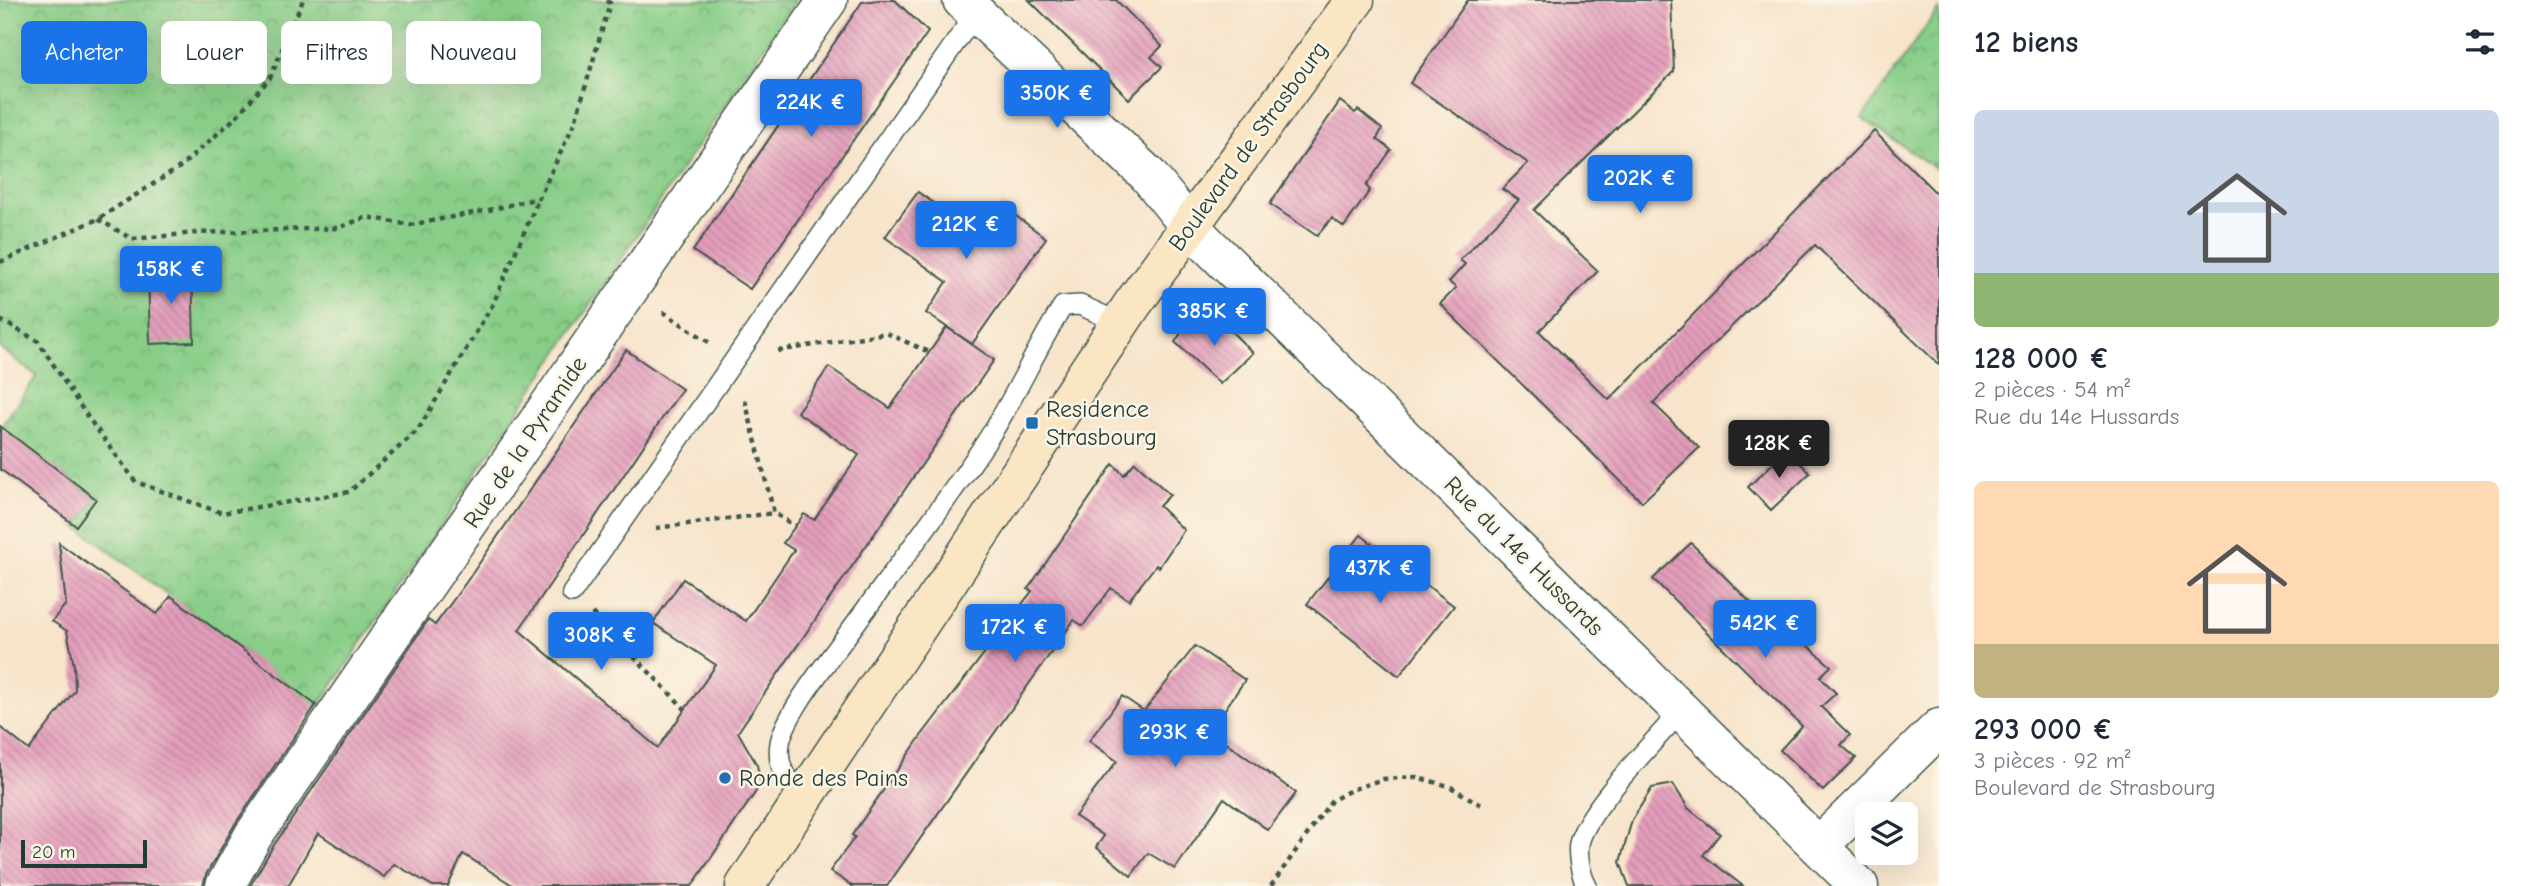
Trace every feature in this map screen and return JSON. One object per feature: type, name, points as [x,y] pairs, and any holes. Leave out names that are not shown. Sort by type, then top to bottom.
[{"type":"main road","name":"Boulevard de Strasbourg","points":[[745,886],[1120,323],[1356,0]]},
{"type":"street","name":"Rue de la Pyramide","points":[[225,886],[261,825],[828,0]]},
{"type":"street","name":"Rue du 14e Hussards","points":[[969,6],[1148,175],[1189,226],[1859,886]]},
{"type":"street","points":[[1819,846],[1939,728]]},
{"type":"lane","points":[[572,593],[735,359],[969,6]]},
{"type":"lane","points":[[803,798],[779,767],[780,741],[791,717],[984,445],[1014,396],[1041,340],[1063,306],[1080,305],[1120,323]]},
{"type":"lane","points":[[1587,886],[1583,878],[1579,844],[1594,811],[1681,711]]},
{"type":"path","points":[[0,262],[98,219],[180,167],[234,119],[270,78],[303,0]]},
{"type":"path","points":[[0,320],[38,341],[87,416],[136,482],[222,513],[349,492],[418,430],[493,304],[575,122],[609,1]]},
{"type":"path","points":[[98,219],[132,239],[196,233],[338,228],[367,217],[410,225],[539,198]]},
{"type":"path","points":[[629,290],[735,359],[774,513]]},
{"type":"path","points":[[735,359],[886,333],[929,352]]},
{"type":"path","points":[[614,533],[774,513],[795,526]]},
{"type":"path","points":[[572,593],[685,709]]},
{"type":"path","points":[[1272,886],[1331,801],[1351,790],[1383,779],[1416,778],[1449,786],[1483,806]]},
{"type":"green space","points":[[0,0],[796,0],[318,707],[76,526],[96,499],[0,428],[37,376],[0,348]]},
{"type":"green space","points":[[1939,8],[1939,171],[1862,118]]},
{"type":"building","points":[[895,0],[928,32],[750,289],[693,251],[862,2]]},
{"type":"building","points":[[1029,0],[1116,0],[1162,46],[1151,57],[1162,67],[1129,99]]},
{"type":"building","points":[[1468,0],[1671,0],[1674,71],[1534,210],[1598,271],[1539,331],[1609,400],[1874,131],[1939,196],[1939,365],[1815,245],[1653,403],[1699,448],[1642,502],[1440,304],[1456,288],[1449,282],[1465,264],[1460,260],[1519,200],[1502,189],[1528,163],[1410,83]]},
{"type":"building","points":[[1340,101],[1355,113],[1358,110],[1382,129],[1377,139],[1391,150],[1366,186],[1370,190],[1344,227],[1332,218],[1317,236],[1270,204]]},
{"type":"building","points":[[918,192],[980,236],[1001,205],[1046,238],[972,344],[926,313],[947,282],[885,237]]},
{"type":"building","points":[[192,269],[194,342],[150,344],[148,270]]},
{"type":"building","points":[[1221,321],[1253,353],[1220,384],[1175,342],[1187,324]]},
{"type":"building","points":[[947,327],[994,360],[738,732],[757,765],[761,784],[692,886],[514,886],[463,854],[448,886],[433,886],[394,864],[384,877],[318,833],[288,886],[250,886],[272,848],[428,620],[435,625],[626,350],[682,389],[519,630],[658,748],[716,665],[653,623],[683,579],[746,621],[794,550],[783,543],[804,514],[814,520],[859,455],[797,412],[829,367],[890,408]]},
{"type":"building","points":[[0,426],[96,499],[76,526],[0,469]]},
{"type":"building","points":[[1787,450],[1810,473],[1771,510],[1748,487]]},
{"type":"building","points":[[1135,462],[1170,495],[1159,506],[1184,530],[1159,567],[1156,565],[1129,600],[1111,588],[1083,626],[1074,620],[887,886],[852,886],[830,871],[921,736],[1032,591],[1028,589],[1113,464],[1124,475]]},
{"type":"building","points":[[1361,535],[1454,606],[1399,676],[1307,604]]},
{"type":"building","points":[[59,543],[157,614],[171,596],[316,705],[235,824],[206,875],[203,886],[0,886],[0,727],[29,750],[75,690],[74,665],[67,631],[52,621],[66,604]]},
{"type":"building","points":[[1691,543],[1750,602],[1831,666],[1820,677],[1836,693],[1821,707],[1850,735],[1841,745],[1856,758],[1823,791],[1780,750],[1802,726],[1653,579]]},
{"type":"building","points":[[1195,646],[1245,680],[1210,731],[1296,793],[1268,830],[1224,798],[1175,869],[1148,853],[1131,876],[1096,847],[1104,836],[1075,816],[1117,761],[1089,741],[1122,696],[1144,711]]},
{"type":"building","points":[[1673,784],[1688,808],[1720,834],[1703,855],[1743,886],[1629,886],[1620,862],[1632,820],[1652,788]]},
{"type":"place","name":"Residence Strasbourg","points":[[1032,423]]},
{"type":"place","name":"Ronde des Pains","points":[[725,778]]}]
